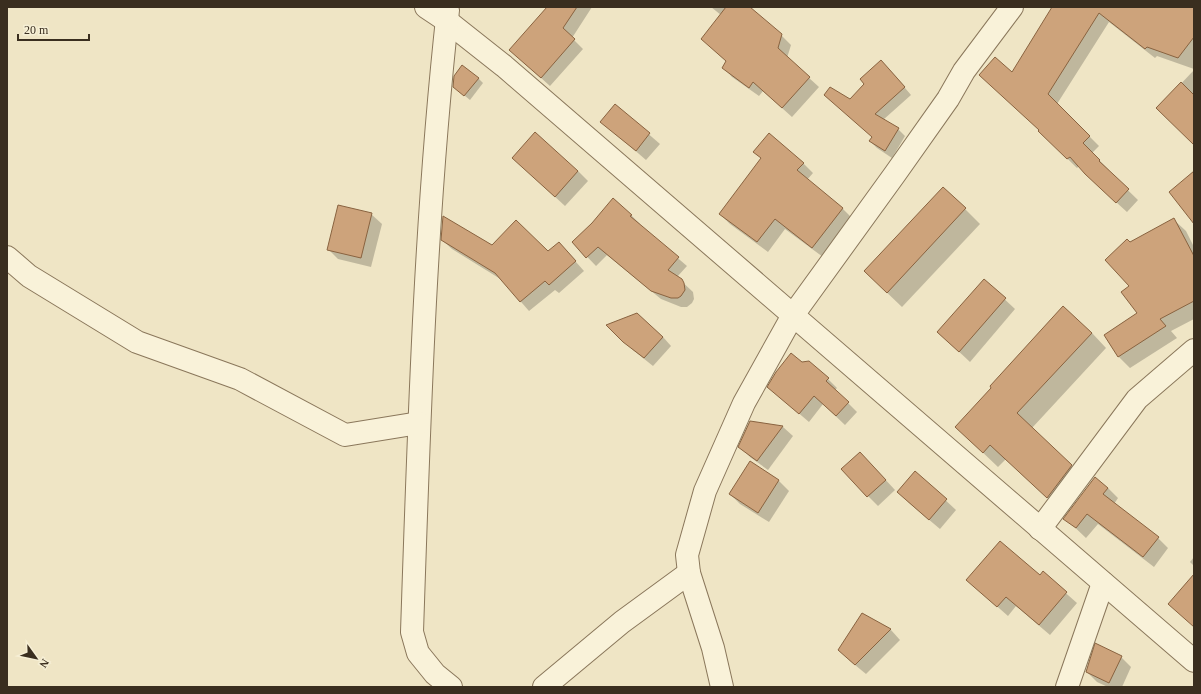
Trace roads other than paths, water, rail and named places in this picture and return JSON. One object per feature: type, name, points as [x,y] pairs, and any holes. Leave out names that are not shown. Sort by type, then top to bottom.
[{"type":"street","points":[[426,7],[448,14],[504,66],[1194,661]]},
{"type":"street","points":[[722,687],[713,648],[689,573],[687,555],[705,491],[744,403],[793,315],[900,168],[948,99],[964,71],[1012,7]]},
{"type":"street","points":[[448,14],[431,194],[419,423],[412,632],[418,653],[435,674],[451,687]]},
{"type":"street","points":[[7,257],[29,276],[137,342],[240,380],[345,435],[419,423]]},
{"type":"street","points":[[1040,529],[1137,399],[1194,350]]},
{"type":"street","points":[[544,687],[622,622],[689,573]]},
{"type":"street","points":[[1066,687],[1103,583]]}]
